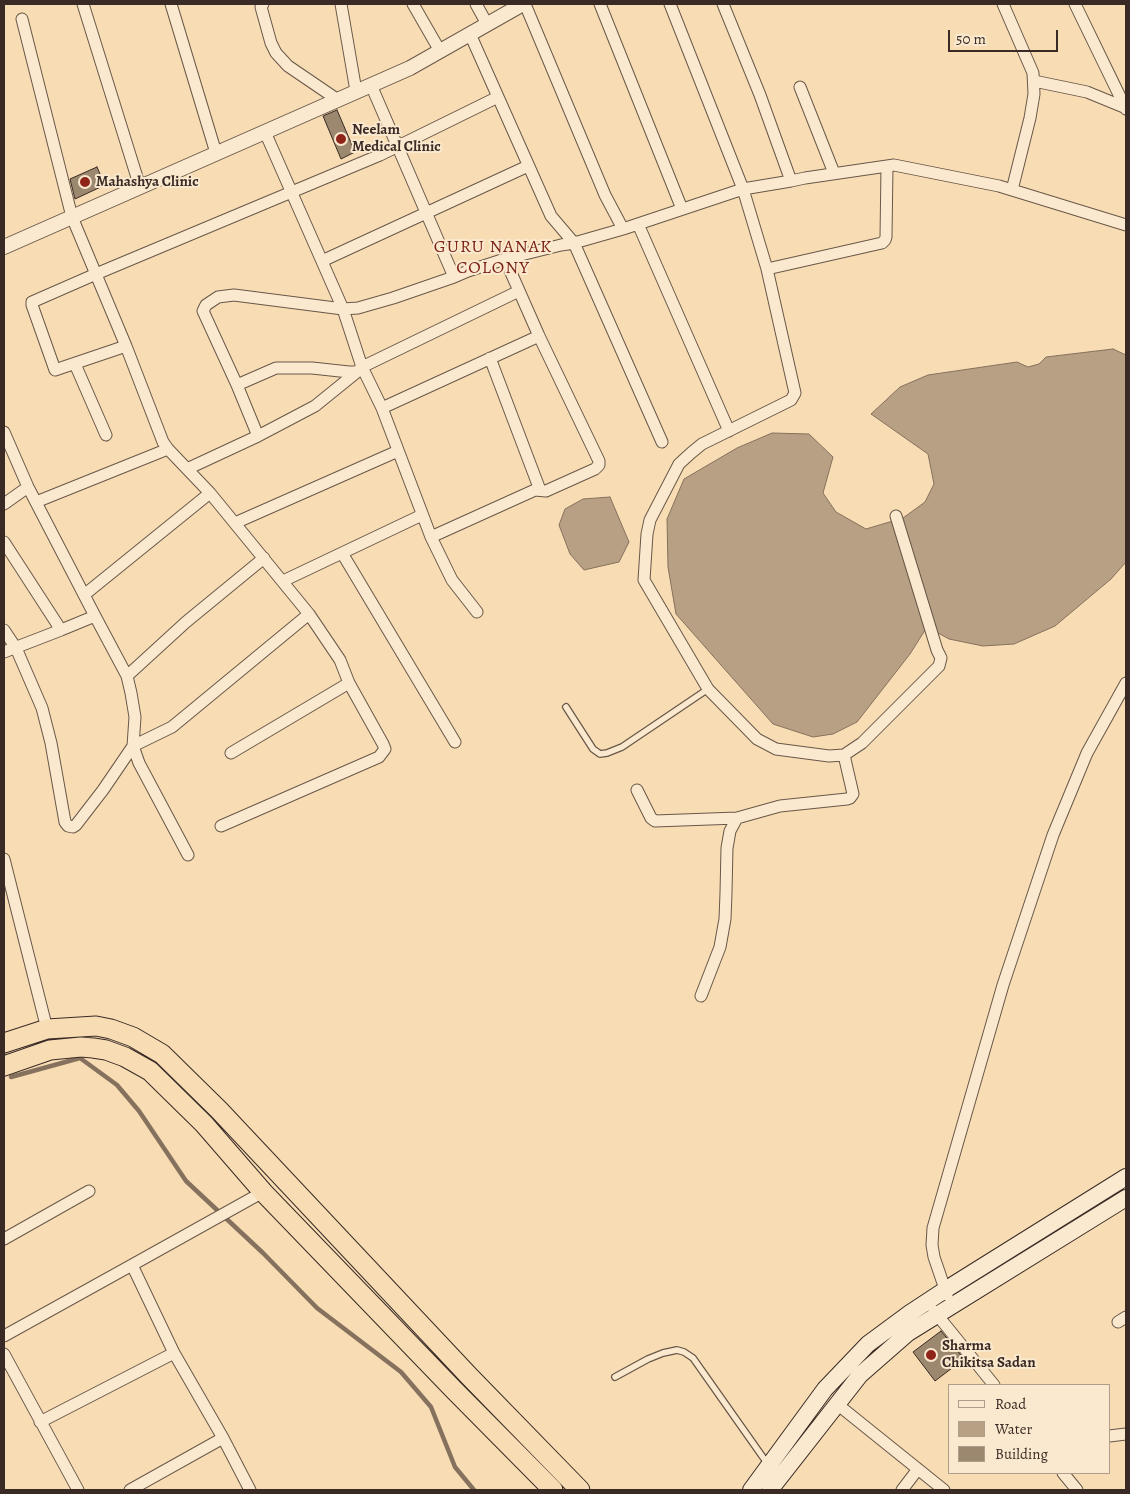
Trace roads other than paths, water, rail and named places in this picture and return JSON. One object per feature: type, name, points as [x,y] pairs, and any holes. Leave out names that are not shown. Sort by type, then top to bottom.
[{"type":"highway","points":[[4,1044],[47,1030],[96,1026],[134,1038],[162,1054],[219,1110],[580,1490]]},
{"type":"highway","points":[[4,1066],[50,1050],[80,1047],[106,1050],[125,1057],[150,1071],[204,1124],[263,1192],[553,1490]]},
{"type":"main road","points":[[751,1490],[825,1389],[875,1338],[926,1302],[1126,1177]]},
{"type":"main road","points":[[774,1485],[860,1375],[908,1333],[1126,1198]]},
{"type":"street","points":[[83,4],[140,187]]},
{"type":"street","points":[[171,4],[216,153]]},
{"type":"street","points":[[341,4],[356,92]]},
{"type":"street","points":[[413,4],[440,51]]},
{"type":"street","points":[[476,4],[487,24]]},
{"type":"street","points":[[4,247],[410,68],[524,4],[605,195],[623,229]]},
{"type":"street","points":[[600,4],[682,209]]},
{"type":"street","points":[[670,4],[743,189],[767,268],[795,393],[791,400],[702,444],[679,464],[650,520],[647,534],[644,580],[708,689],[757,739],[765,744],[776,749],[829,756],[844,755],[862,743],[939,666],[941,658],[896,516]]},
{"type":"street","points":[[722,4],[760,95],[791,181]]},
{"type":"street","points":[[1003,4],[1034,73],[1034,94],[1030,118],[1012,190]]},
{"type":"street","points":[[1075,4],[1126,109]]},
{"type":"street","points":[[260,5],[271,43],[280,58],[288,66],[338,100]]},
{"type":"street","points":[[22,18],[72,217],[126,346],[163,442],[210,493],[309,614],[340,660],[350,683],[384,744],[385,750],[379,757],[221,826]]},
{"type":"street","points":[[470,34],[551,216],[574,243],[662,442]]},
{"type":"street","points":[[1034,81],[1088,92],[1126,109]]},
{"type":"street","points":[[371,85],[454,277]]},
{"type":"street","points":[[800,87],[834,173]]},
{"type":"street","points":[[126,346],[55,370],[32,303],[96,274],[398,147],[498,97]]},
{"type":"street","points":[[265,132],[343,309],[360,369],[382,408],[430,537],[452,580],[478,612]]},
{"type":"street","points":[[258,436],[203,311],[206,305],[218,297],[234,295],[343,309],[358,308],[393,298],[505,259],[623,229],[743,189],[894,164],[999,186],[1126,225]]},
{"type":"street","points":[[322,261],[528,166]]},
{"type":"street","points":[[767,268],[882,243],[886,237],[887,166]]},
{"type":"street","points":[[638,224],[729,431]]},
{"type":"street","points":[[430,537],[535,490],[546,491],[596,469],[599,465],[599,460],[539,336],[505,259]]},
{"type":"street","points":[[237,385],[276,368],[312,368],[349,372],[360,369],[519,292]]},
{"type":"street","points":[[382,408],[539,336]]},
{"type":"street","points":[[490,358],[540,490]]},
{"type":"street","points":[[74,364],[106,435]]},
{"type":"street","points":[[187,469],[258,436],[315,406],[360,369]]},
{"type":"street","points":[[4,432],[36,502],[127,676],[135,717],[133,746],[139,763],[188,855]]},
{"type":"street","points":[[36,502],[168,449]]},
{"type":"street","points":[[235,523],[398,451]]},
{"type":"street","points":[[4,504],[28,486]]},
{"type":"street","points":[[84,595],[210,493]]},
{"type":"street","points":[[283,581],[422,515]]},
{"type":"street","points":[[4,542],[61,630]]},
{"type":"street","points":[[342,553],[455,742]]},
{"type":"street","points":[[127,676],[186,622],[264,558]]},
{"type":"street","points":[[4,630],[16,648],[42,708],[51,743],[66,825],[70,827],[76,825],[133,746],[172,727],[309,614]]},
{"type":"street","points":[[4,652],[95,616]]},
{"type":"street","points":[[231,753],[350,683]]},
{"type":"street","points":[[953,1305],[945,1290],[934,1257],[932,1245],[933,1228],[1003,985],[1053,835],[1087,753],[1126,686]]},
{"type":"street","points":[[637,790],[653,821],[737,818],[780,806],[850,798],[853,794],[844,755]]},
{"type":"street","points":[[701,996],[720,947],[725,910],[727,848],[730,831],[737,818]]},
{"type":"street","points":[[4,859],[47,1030]]},
{"type":"street","points":[[4,1239],[90,1191]]},
{"type":"street","points":[[4,1336],[263,1192]]},
{"type":"street","points":[[132,1265],[174,1353],[223,1438],[250,1490]]},
{"type":"street","points":[[926,1302],[993,1384]]},
{"type":"street","points":[[40,1422],[174,1353]]},
{"type":"street","points":[[4,1354],[7,1368],[78,1490]]},
{"type":"street","points":[[837,1404],[944,1490]]},
{"type":"street","points":[[1110,1436],[1126,1434]]},
{"type":"street","points":[[130,1490],[223,1438]]},
{"type":"street","points":[[902,1490],[918,1469]]},
{"type":"street","points":[[1064,1474],[1077,1490]]},
{"type":"lane","points":[[566,707],[593,750],[600,754],[614,752],[708,689]]},
{"type":"lane","points":[[615,1377],[663,1353],[677,1350],[693,1358],[769,1466],[774,1485]]},
{"type":"water","points":[[1113,349],[1126,355],[1126,562],[1111,579],[1055,626],[1014,644],[983,646],[949,639],[927,627],[910,654],[857,722],[833,734],[813,737],[773,724],[676,614],[668,567],[667,519],[684,479],[737,448],[772,433],[809,434],[833,457],[823,493],[836,512],[866,529],[903,518],[925,502],[934,484],[928,454],[871,414],[900,387],[928,375],[1017,362],[1028,367],[1039,364],[1046,357]]},
{"type":"water","points":[[610,497],[629,542],[619,562],[584,570],[570,554],[559,525],[565,509],[583,499]]},
{"type":"waterway","points":[[11,1077],[80,1058],[117,1085],[139,1111],[186,1181],[263,1253],[317,1308],[401,1372],[431,1407],[455,1467],[474,1490]]},
{"type":"place","name":"Neelam Medical Clinic","points":[[341,139]]},
{"type":"place","name":"Mahashya Clinic","points":[[85,182]]},
{"type":"place","name":"Sharma Chikitsa Sadan","points":[[931,1355]]},
{"type":"district","name":"GURU NANAK COLONY","points":[[493,258]]}]
